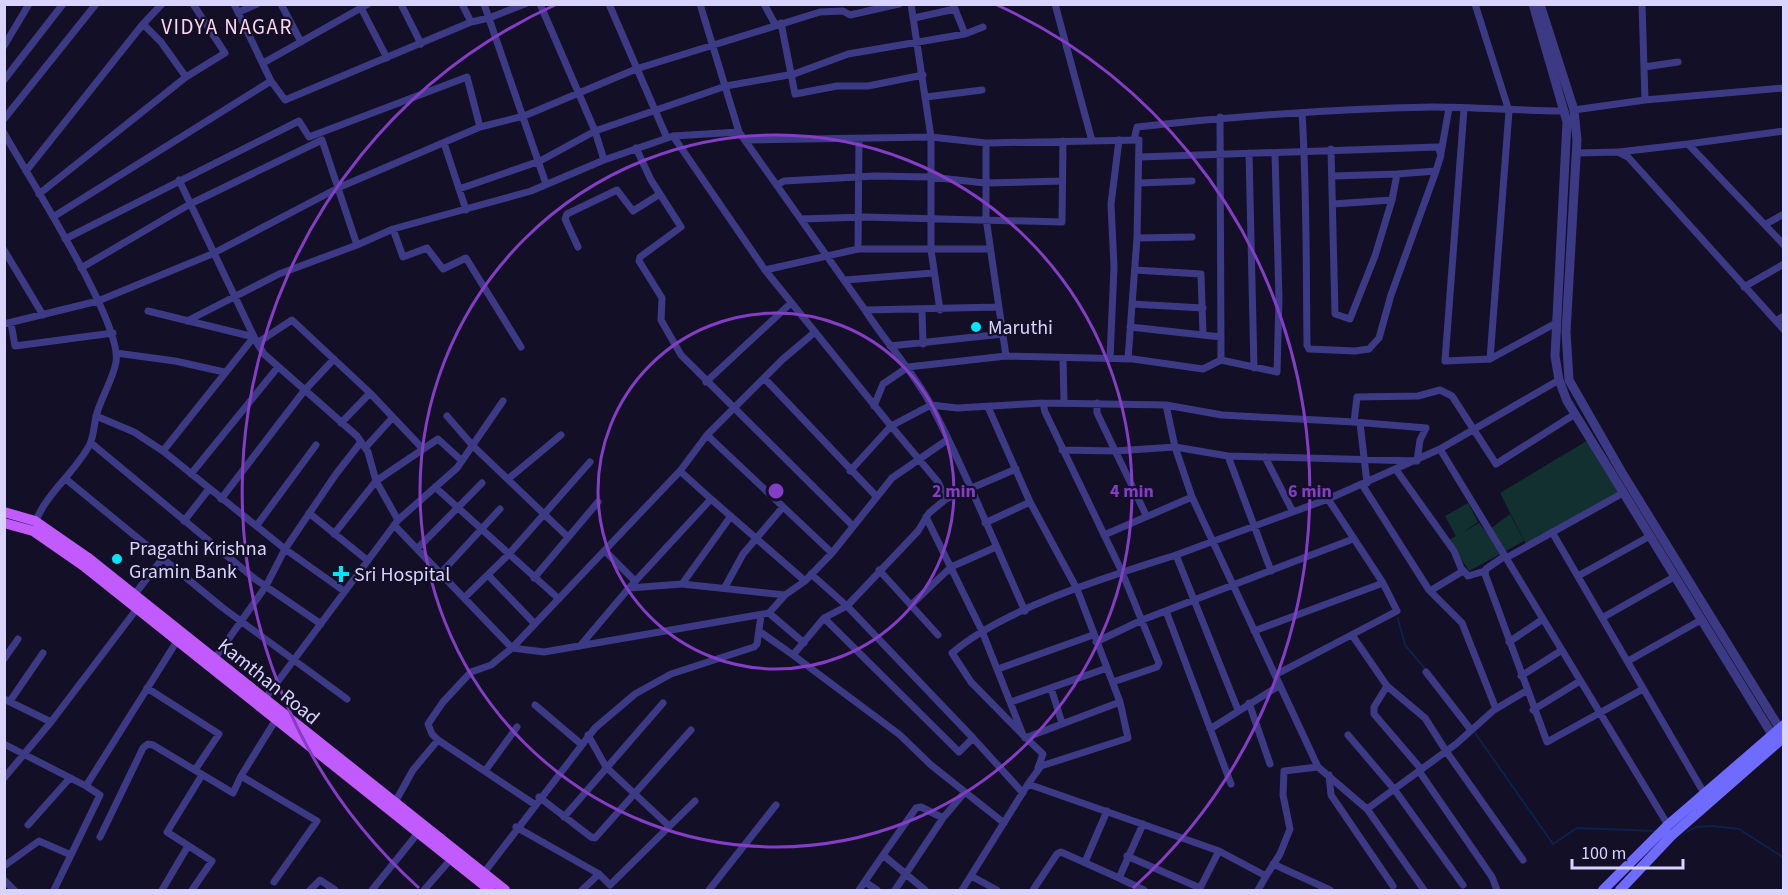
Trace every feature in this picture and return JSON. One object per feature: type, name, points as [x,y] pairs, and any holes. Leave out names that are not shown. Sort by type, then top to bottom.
[{"type":"main road","name":"Kamthan Road","points":[[4,512],[34,526],[67,553],[137,601],[212,663],[275,721],[392,806],[418,833],[479,880],[505,891]]},
{"type":"main road","name":"Kamthan Road","points":[[4,523],[34,526]]},
{"type":"main road","name":"Kamthan Road","points":[[137,601],[177,641],[264,700],[479,880]]},
{"type":"main road","points":[[1603,891],[1668,825],[1704,793],[1780,734]]},
{"type":"main road","points":[[1620,891],[1671,836],[1780,734]]},
{"type":"street","points":[[4,46],[29,4]]},
{"type":"street","points":[[4,80],[63,4]]},
{"type":"street","points":[[4,118],[96,4]]},
{"type":"street","points":[[26,171],[143,24],[162,4]]},
{"type":"street","points":[[39,194],[186,78],[225,53],[193,4]]},
{"type":"street","points":[[234,4],[265,62],[272,81],[286,100],[471,22],[489,18],[525,4]]},
{"type":"street","points":[[239,12],[257,4]]},
{"type":"street","points":[[281,4],[301,42]]},
{"type":"street","points":[[401,4],[421,44]]},
{"type":"street","points":[[462,4],[471,22]]},
{"type":"street","points":[[484,4],[540,161],[546,184]]},
{"type":"street","points":[[540,4],[595,131],[604,160]]},
{"type":"street","points":[[609,4],[654,113],[670,137],[765,270],[938,482],[946,499]]},
{"type":"street","points":[[700,4],[715,45],[739,132],[828,255],[890,346],[908,367],[931,405],[1025,611]]},
{"type":"street","points":[[764,4],[778,23],[796,94],[831,87],[862,86],[923,75]]},
{"type":"street","points":[[113,333],[15,346],[8,323],[98,302],[212,254],[340,188],[480,127],[524,116],[636,69],[715,45],[819,8],[843,11],[850,15],[899,4]]},
{"type":"street","points":[[911,4],[919,41],[931,137],[931,250],[940,310]]},
{"type":"street","points":[[1055,4],[1092,141]]},
{"type":"street","points":[[1475,4],[1509,111],[1490,359]]},
{"type":"street","points":[[1533,4],[1570,110],[1556,323],[1556,363],[1559,380],[1575,414],[1674,577],[1780,734]]},
{"type":"street","points":[[1540,4],[1570,110],[1577,153],[1566,332],[1569,380],[1579,402],[1780,734]]},
{"type":"street","points":[[1642,4],[1645,100]]},
{"type":"street","points":[[265,62],[363,6],[387,58]]},
{"type":"street","points":[[914,18],[954,7],[965,34]]},
{"type":"street","points":[[143,24],[161,42],[186,78]]},
{"type":"street","points":[[459,189],[540,161],[595,131],[654,113],[726,86],[790,74],[848,54],[965,34],[983,27]]},
{"type":"street","points":[[1644,67],[1678,62]]},
{"type":"street","points":[[65,239],[299,121],[309,136],[467,77],[480,127]]},
{"type":"street","points":[[53,217],[272,81]]},
{"type":"street","points":[[1134,140],[1137,127],[1220,117],[1449,108],[1509,111],[1570,110],[1645,100],[1784,88]]},
{"type":"street","points":[[926,97],[982,90]]},
{"type":"street","points":[[1302,114],[1309,349],[1355,351],[1369,349],[1379,338],[1391,295],[1441,155],[1449,108]]},
{"type":"street","points":[[1464,109],[1445,361],[1490,359],[1556,323]]},
{"type":"street","points":[[1220,117],[1221,360]]},
{"type":"street","points":[[1577,153],[1617,152],[1784,130]]},
{"type":"street","points":[[187,321],[279,274],[393,230],[466,210],[546,184],[604,160],[670,137],[739,132]]},
{"type":"street","points":[[4,133],[53,217],[98,302],[113,333],[117,361],[96,416],[91,443],[67,480],[45,503],[34,526]]},
{"type":"street","points":[[746,141],[931,137],[986,143],[1139,140],[1137,238],[1128,359]]},
{"type":"street","points":[[858,249],[859,139]]},
{"type":"street","points":[[81,268],[190,204],[322,140],[340,188],[357,245]]},
{"type":"street","points":[[1110,358],[1114,267],[1112,204],[1119,140]]},
{"type":"street","points":[[801,219],[987,218],[1062,222],[1063,141]]},
{"type":"street","points":[[444,143],[466,210]]},
{"type":"street","points":[[986,143],[987,218],[1006,356]]},
{"type":"street","points":[[1688,144],[1784,245]]},
{"type":"street","points":[[1140,157],[1220,152],[1275,154],[1331,149],[1438,147],[1441,155]]},
{"type":"street","points":[[636,148],[660,194],[681,227],[640,257],[639,261],[662,300],[661,320],[675,347],[706,382],[852,525]]},
{"type":"street","points":[[1331,149],[1335,314],[1350,319],[1375,256],[1392,200],[1397,174]]},
{"type":"street","points":[[1617,152],[1628,158],[1784,330]]},
{"type":"street","points":[[1249,153],[1254,368]]},
{"type":"street","points":[[874,406],[883,384],[908,367],[1006,356],[1128,359],[1203,369],[1221,360],[1275,373],[1278,370],[1275,154]]},
{"type":"street","points":[[1333,176],[1436,171]]},
{"type":"street","points":[[777,185],[784,182],[858,178],[930,177],[985,183],[1062,181]]},
{"type":"street","points":[[179,180],[212,254],[255,340],[278,367],[363,445],[376,481],[396,523],[417,549],[512,648],[544,652],[770,613],[785,595],[805,581],[832,553],[852,525],[892,478],[917,458],[946,440]]},
{"type":"street","points":[[1139,183],[1192,181]]},
{"type":"street","points":[[578,247],[565,219],[567,213],[617,190],[633,211],[660,194]]},
{"type":"street","points":[[1333,204],[1392,200]]},
{"type":"street","points":[[1766,224],[1784,214]]},
{"type":"street","points":[[393,230],[403,257],[427,248],[443,269],[466,258],[522,347]]},
{"type":"street","points":[[1137,238],[1192,237]]},
{"type":"street","points":[[765,270],[858,249],[990,249]]},
{"type":"street","points":[[4,250],[43,315]]},
{"type":"street","points":[[1744,287],[1784,264]]},
{"type":"street","points":[[1135,270],[1201,274],[1203,335]]},
{"type":"street","points":[[845,280],[933,273]]},
{"type":"street","points":[[706,382],[791,303]]},
{"type":"street","points":[[1132,304],[1203,308]]},
{"type":"street","points":[[865,310],[922,311],[999,307]]},
{"type":"street","points":[[148,311],[255,340]]},
{"type":"street","points":[[922,311],[923,344]]},
{"type":"street","points":[[1776,321],[1784,316]]},
{"type":"street","points":[[163,451],[224,372],[255,340],[292,320],[370,393],[423,449]]},
{"type":"street","points":[[1130,327],[1221,337]]},
{"type":"street","points":[[534,804],[438,740],[432,734],[428,724],[442,702],[471,672],[491,665],[512,648],[680,471],[707,435],[783,359],[815,332]]},
{"type":"street","points":[[890,346],[1003,334]]},
{"type":"street","points":[[116,353],[175,361],[224,372]]},
{"type":"street","points":[[1063,358],[1064,402]]},
{"type":"street","points":[[221,498],[304,391],[334,359]]},
{"type":"street","points":[[191,474],[278,367]]},
{"type":"street","points":[[765,379],[876,496]]},
{"type":"street","points":[[962,891],[1038,768],[1043,754],[975,687],[952,656],[954,651],[982,632],[1077,589],[1212,543],[1417,462],[1559,380]]},
{"type":"street","points":[[1496,709],[1461,623],[1430,591],[1365,484],[1356,397],[1418,396],[1440,390],[1452,396],[1497,464],[1575,414]]},
{"type":"street","points":[[341,423],[370,393]]},
{"type":"street","points":[[264,700],[296,661],[344,591],[396,523],[462,461],[503,401]]},
{"type":"street","points":[[850,471],[891,426],[931,405],[988,407],[1064,402],[1167,405],[1222,415],[1426,428],[1420,440],[1417,462]]},
{"type":"street","points":[[1043,403],[1062,450],[1122,572],[1159,665],[1113,682]]},
{"type":"street","points":[[1097,404],[1097,413],[1146,515]]},
{"type":"street","points":[[1167,405],[1174,447],[1192,497],[1318,767],[1367,809],[1424,891]]},
{"type":"street","points":[[988,407],[1030,502],[1077,589],[1120,702],[1128,738],[1038,768]]},
{"type":"street","points":[[96,416],[134,432],[163,451],[285,549],[344,591]]},
{"type":"street","points":[[447,416],[472,446],[568,537]]},
{"type":"street","points":[[212,663],[266,586],[285,549],[309,513],[363,445],[393,417]]},
{"type":"street","points":[[508,479],[561,435]]},
{"type":"street","points":[[707,435],[832,553]]},
{"type":"street","points":[[334,534],[376,481],[438,439],[462,461]]},
{"type":"street","points":[[91,443],[266,586],[321,624]]},
{"type":"street","points":[[257,525],[316,445]]},
{"type":"street","points":[[1062,450],[1115,451],[1174,447],[1228,456],[1417,462]]},
{"type":"street","points":[[1440,450],[1668,825]]},
{"type":"street","points":[[1228,456],[1271,571]]},
{"type":"street","points":[[1265,457],[1293,512]]},
{"type":"street","points":[[464,598],[508,555],[590,462]]},
{"type":"street","points":[[793,655],[824,618],[847,606],[918,531],[926,517],[946,499],[1016,469]]},
{"type":"street","points":[[680,471],[757,536],[805,581]]},
{"type":"street","points":[[1396,471],[1455,551],[1463,571],[1468,576],[1485,571],[1505,557],[1623,493]]},
{"type":"street","points":[[67,480],[223,608],[347,699]]},
{"type":"street","points":[[417,549],[482,483]]},
{"type":"street","points":[[435,487],[559,599]]},
{"type":"street","points":[[184,521],[209,489]]},
{"type":"street","points":[[1104,535],[1192,497]]},
{"type":"street","points":[[580,646],[635,581],[711,499]]},
{"type":"street","points":[[1275,675],[1396,612],[1383,583],[1328,499]]},
{"type":"street","points":[[534,578],[598,502]]},
{"type":"street","points":[[985,523],[1030,502]]},
{"type":"street","points":[[725,587],[757,536],[783,507]]},
{"type":"street","points":[[440,573],[500,509]]},
{"type":"street","points":[[309,513],[367,560]]},
{"type":"street","points":[[682,584],[731,516]]},
{"type":"street","points":[[926,517],[982,632],[1024,736]]},
{"type":"street","points":[[1552,532],[1704,793]]},
{"type":"street","points":[[1578,576],[1650,536]]},
{"type":"street","points":[[998,669],[1095,638],[1353,539]]},
{"type":"street","points":[[912,604],[951,567],[996,547]]},
{"type":"street","points":[[604,551],[635,581]]},
{"type":"street","points":[[1176,555],[1238,710]]},
{"type":"street","points":[[4,778],[51,722],[137,601],[163,558]]},
{"type":"street","points":[[879,570],[938,635]]},
{"type":"street","points":[[1430,591],[1463,571]]},
{"type":"street","points":[[1485,571],[1526,691],[1547,742],[1643,688]]},
{"type":"street","points":[[811,574],[847,606],[1023,793]]},
{"type":"street","points":[[488,575],[535,624]]},
{"type":"street","points":[[1602,618],[1674,577]]},
{"type":"street","points":[[1254,632],[1383,583]]},
{"type":"street","points":[[629,588],[682,584],[785,595]]},
{"type":"street","points":[[1166,611],[1231,784]]},
{"type":"street","points":[[770,613],[804,643]]},
{"type":"street","points":[[479,880],[516,827],[588,735],[635,694],[671,674],[754,647],[761,615]]},
{"type":"street","points":[[824,618],[959,752],[973,738]]},
{"type":"street","points":[[1509,642],[1543,619]]},
{"type":"street","points":[[1628,661],[1701,620]]},
{"type":"street","points":[[759,631],[900,735],[931,765],[1005,822]]},
{"type":"street","points":[[1352,635],[1368,663],[1387,686],[1425,718],[1523,860]]},
{"type":"street","points":[[4,659],[18,639]]},
{"type":"street","points":[[86,786],[177,641]]},
{"type":"street","points":[[1521,676],[1562,651]]},
{"type":"street","points":[[43,653],[7,700],[51,722]]},
{"type":"street","points":[[1011,702],[1107,668]]},
{"type":"street","points":[[1426,672],[1471,730]]},
{"type":"street","points":[[1533,710],[1580,681]]},
{"type":"street","points":[[1210,729],[1280,685]]},
{"type":"street","points":[[1387,686],[1374,707],[1374,714],[1420,770],[1492,877],[1497,891]]},
{"type":"street","points":[[147,688],[219,734],[195,770]]},
{"type":"street","points":[[1051,688],[1062,723]]},
{"type":"street","points":[[1367,809],[1446,751],[1496,709],[1526,691]]},
{"type":"street","points":[[1024,736],[1120,702]]},
{"type":"street","points":[[564,816],[663,703]]},
{"type":"street","points":[[1249,703],[1270,764]]},
{"type":"street","points":[[535,705],[581,744]]},
{"type":"street","points":[[100,837],[143,748],[148,744],[233,793],[275,721]]},
{"type":"street","points":[[485,771],[517,727]]},
{"type":"street","points":[[539,797],[595,838],[636,795],[691,730]]},
{"type":"street","points":[[588,735],[606,767],[669,826]]},
{"type":"street","points":[[1348,735],[1394,789],[1463,885]]},
{"type":"street","points":[[392,806],[413,770],[438,740]]},
{"type":"street","points":[[4,744],[100,795],[54,891]]},
{"type":"street","points":[[1258,891],[1290,829],[1283,795],[1284,771],[1318,767]]},
{"type":"street","points":[[192,891],[212,861],[167,832],[202,775]]},
{"type":"street","points":[[1329,775],[1331,795],[1393,886]]},
{"type":"street","points":[[241,776],[317,821],[274,882]]},
{"type":"street","points":[[28,825],[69,779]]},
{"type":"street","points":[[1028,784],[1219,851],[1266,876]]},
{"type":"street","points":[[895,891],[943,818],[965,792]]},
{"type":"street","points":[[516,827],[599,874],[610,885],[695,801]]},
{"type":"street","points":[[709,891],[776,805]]},
{"type":"street","points":[[859,891],[915,808],[921,807],[943,818]]},
{"type":"street","points":[[1085,862],[1107,811]]},
{"type":"street","points":[[1119,878],[1126,856],[1143,824]]},
{"type":"street","points":[[372,891],[418,833]]},
{"type":"street","points":[[4,866],[39,841],[71,855]]},
{"type":"street","points":[[162,891],[188,846]]},
{"type":"street","points":[[1126,856],[1200,889],[1219,851]]},
{"type":"street","points":[[1033,891],[1059,853],[1085,862],[1144,891]]},
{"type":"street","points":[[883,855],[925,891]]},
{"type":"street","points":[[424,891],[451,859]]},
{"type":"street","points":[[1273,864],[1330,891]]},
{"type":"street","points":[[582,891],[599,874]]},
{"type":"street","points":[[971,876],[997,891]]},
{"type":"street","points":[[4,880],[14,891]]},
{"type":"street","points":[[310,891],[320,880],[335,891]]},
{"type":"street","points":[[865,882],[877,891]]},
{"type":"green space","points":[[1590,439],[1623,493],[1527,546],[1500,493]]},
{"type":"green space","points":[[1468,503],[1478,522],[1462,533],[1479,523],[1486,532],[1510,514],[1524,541],[1469,571],[1449,540],[1456,536],[1445,516]]},
{"type":"waterway","points":[[1398,619],[1405,645],[1426,670]]},
{"type":"waterway","points":[[1475,733],[1553,844],[1577,828],[1654,831]]},
{"type":"waterway","points":[[1687,832],[1696,827],[1713,826],[1739,829],[1784,858]]},
{"type":"place","name":"Maruthi","points":[[976,327]]},
{"type":"place","name":"Pragathi Krishna Gramin Bank","points":[[117,559]]},
{"type":"place","name":"Sri Hospital","points":[[341,574]]},
{"type":"district","name":"VIDYA NAGAR","points":[[227,27]]}]
